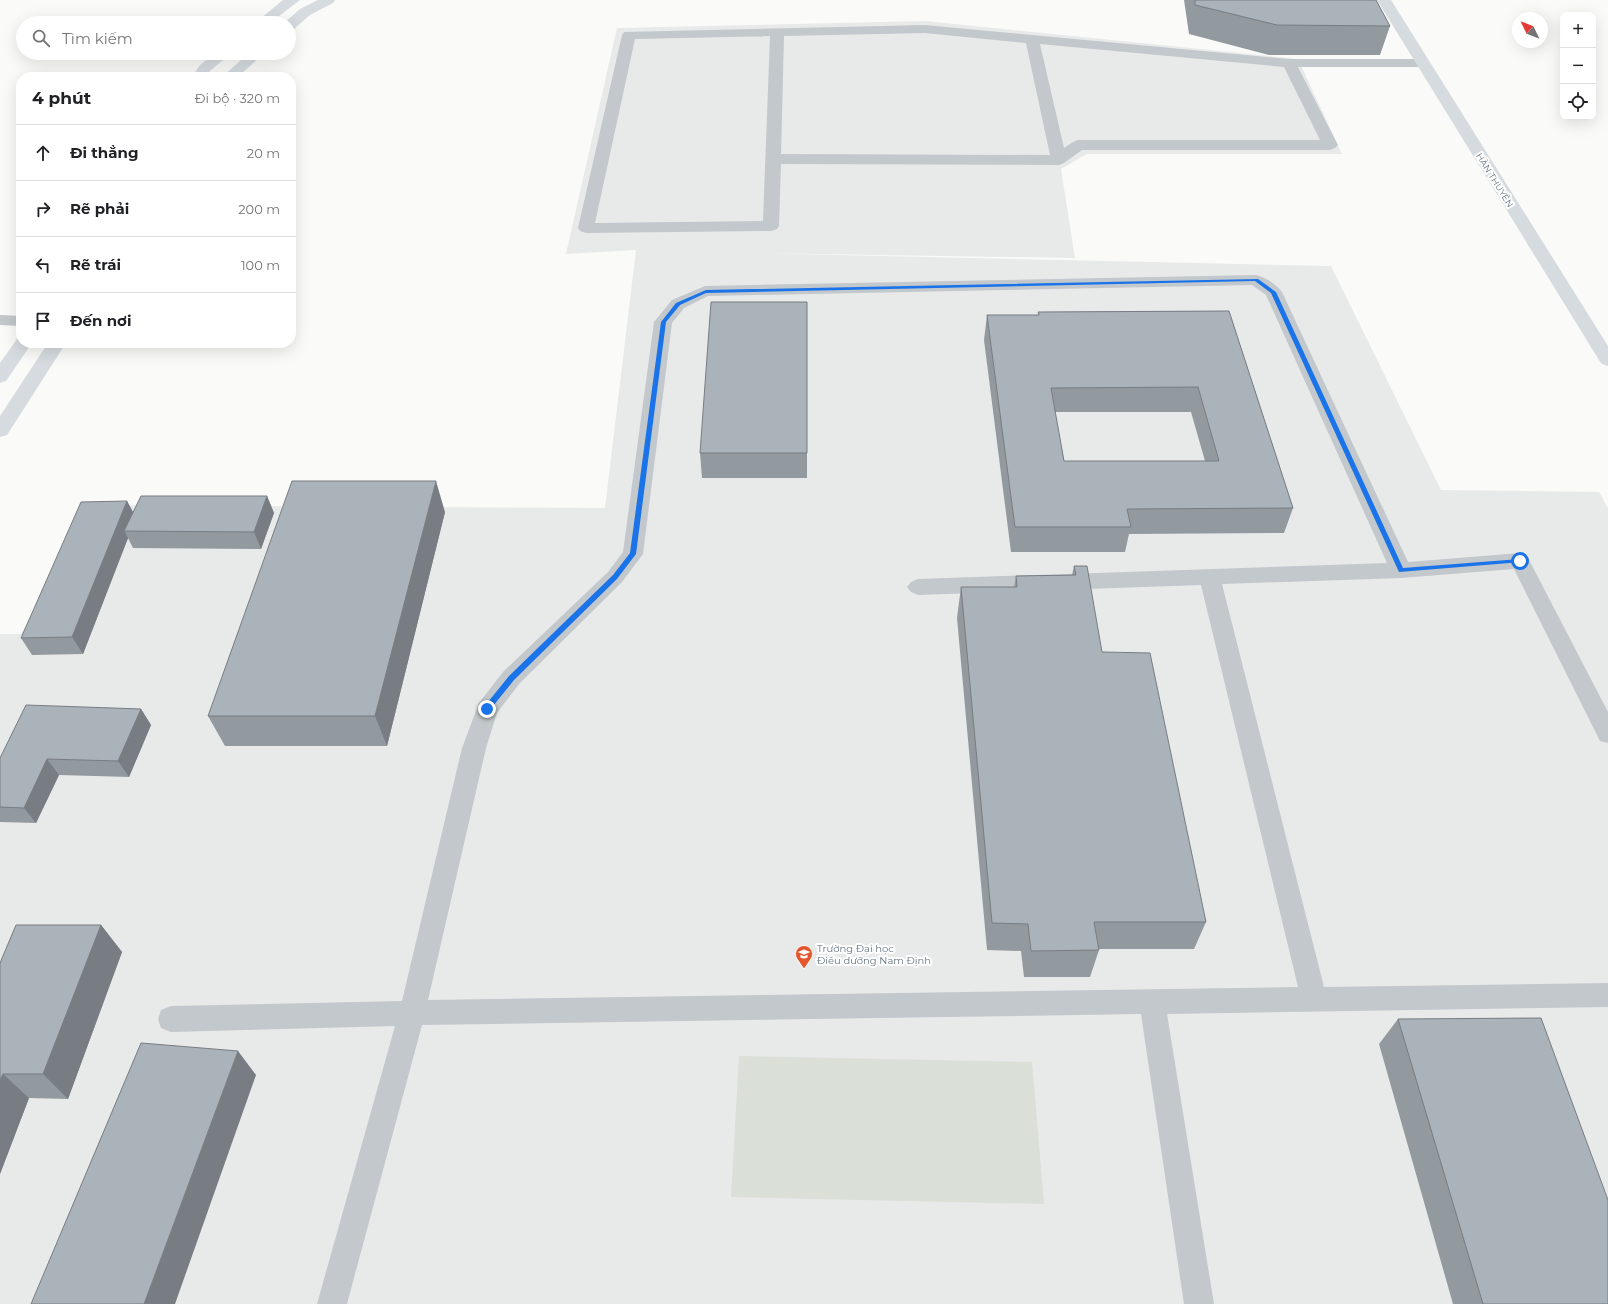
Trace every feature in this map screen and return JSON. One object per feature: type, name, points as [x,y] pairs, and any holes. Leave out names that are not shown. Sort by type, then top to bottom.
[{"type":"street","points":[[270,16],[285,4],[293,0]]},
{"type":"street","points":[[296,20],[305,12],[328,0]]},
{"type":"street","name":"HÀN THUYÊN","points":[[1384,0],[1608,360]]},
{"type":"street","points":[[777,32],[771,226],[586,228],[629,35],[777,32],[925,29],[1289,63],[1422,63]]},
{"type":"street","points":[[1032,39],[1059,160]]},
{"type":"street","points":[[202,72],[215,60]]},
{"type":"street","points":[[235,72],[249,60]]},
{"type":"street","points":[[772,159],[1059,160],[1078,145],[1330,145],[1289,63]]},
{"type":"street","points":[[332,1304],[412,1013],[474,748],[487,709],[511,678],[615,577],[633,554],[664,322],[678,304],[706,292],[1256,280],[1273,292],[1401,570]]},
{"type":"street","points":[[0,320],[16,321]]},
{"type":"street","points":[[0,377],[20,348]]},
{"type":"street","points":[[0,431],[54,348]]},
{"type":"street","points":[[918,587],[1401,570],[1520,561],[1608,734]]},
{"type":"street","points":[[1210,577],[1314,1000]]},
{"type":"street","points":[[171,1019],[412,1013],[1608,995]]},
{"type":"street","points":[[1152,1002],[1199,1304]]},
{"type":"shaded area","name":"Trường Đại học Điều dưỡng Nam Định","points":[[925,21],[1298,59],[1342,154],[1087,154],[1061,169],[1075,258],[749,253],[1331,266],[1441,490],[1599,492],[1608,508],[1608,1304],[0,1304],[0,634],[21,634],[90,505],[605,508],[636,250],[566,254],[617,28]]},
{"type":"shaded area","points":[[739,1056],[1032,1062],[1044,1204],[731,1197]]},
{"type":"building","points":[[1195,0],[1376,0],[1390,26],[1277,25],[1195,5]]},
{"type":"building","points":[[711,302],[807,302],[807,453],[700,453]]},
{"type":"building","points":[[1229,311],[1293,508],[1127,509],[1131,527],[1015,527],[987,315],[1039,315],[1038,312]],"holes":[[[1198,387],[1219,461],[1064,461],[1051,388]]]},
{"type":"building","points":[[292,481],[436,481],[375,716],[208,716]]},
{"type":"building","points":[[141,496],[267,496],[254,532],[124,531]]},
{"type":"building","points":[[127,501],[72,637],[21,638],[81,502]]},
{"type":"building","points":[[1074,566],[1087,566],[1102,652],[1150,653],[1206,922],[1094,922],[1099,950],[1031,951],[1028,924],[992,923],[961,587],[1017,587],[1016,576],[1076,575]]},
{"type":"building","points":[[26,705],[141,709],[118,761],[47,759],[24,808],[0,807],[0,758]]},
{"type":"building","points":[[16,925],[101,925],[43,1074],[3,1074],[0,1080],[0,963]]},
{"type":"building","points":[[1541,1018],[1608,1200],[1608,1304],[1483,1304],[1398,1019]]},
{"type":"building","points":[[141,1043],[238,1051],[144,1304],[31,1304]]},
{"type":"place","name":"Trường Đại học Điều dưỡng Nam Định","points":[[804,969]]},
{"type":"route","points":[[487,709],[511,678],[615,577],[633,554],[664,322],[678,304],[706,292],[1256,280],[1273,292],[1401,570],[1520,561]]}]
